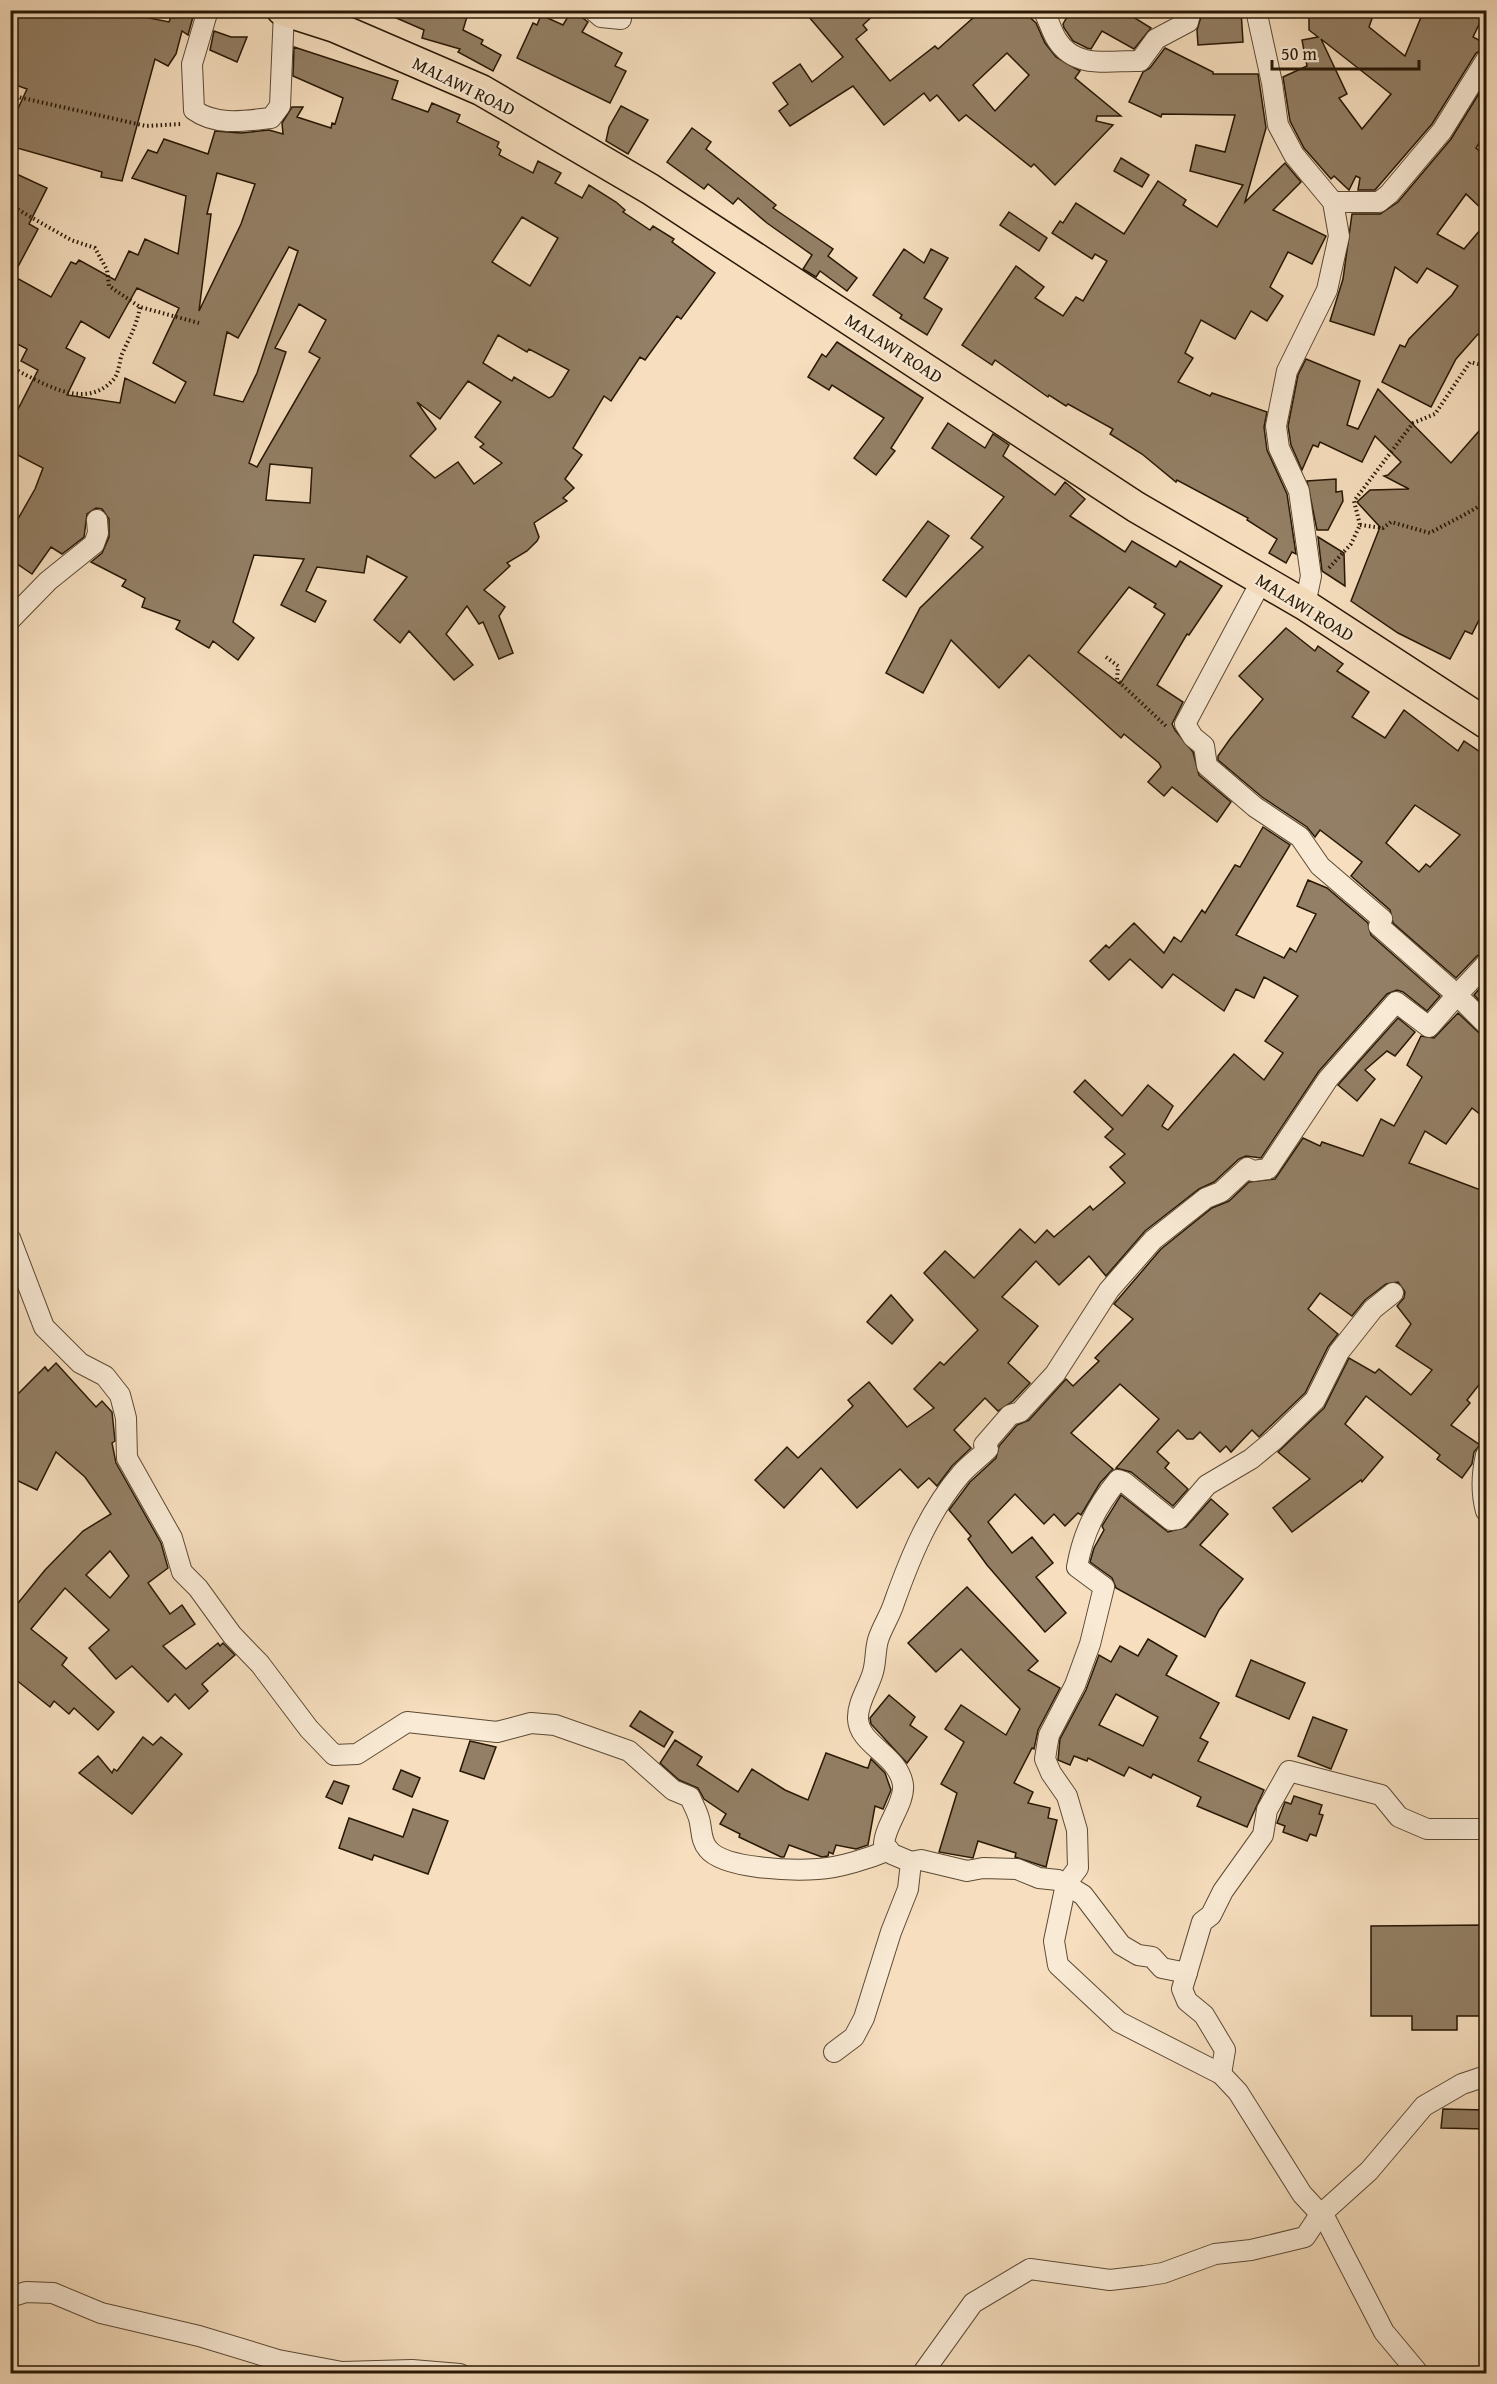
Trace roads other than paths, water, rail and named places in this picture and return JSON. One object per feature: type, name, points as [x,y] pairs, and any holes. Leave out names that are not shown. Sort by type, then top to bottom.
[{"type":"main road","name":"MALAWI ROAD","points":[[283,11],[334,27],[481,90],[650,189],[1136,507],[1305,605],[1486,723]]},
{"type":"street","points":[[208,10],[192,64],[194,110],[206,119],[234,122],[271,118],[280,106],[283,11]]},
{"type":"street","points":[[593,10],[601,17],[621,19]]},
{"type":"street","points":[[1043,10],[1062,48],[1077,58],[1105,63],[1140,60],[1156,39],[1188,22],[1191,10]]},
{"type":"street","points":[[1256,10],[1272,82],[1278,125],[1294,154],[1333,202],[1339,236],[1327,290],[1287,371],[1276,426],[1279,448],[1299,491],[1311,576],[1305,605]]},
{"type":"street","points":[[1333,202],[1363,204],[1379,202],[1384,198],[1442,131],[1486,60]]},
{"type":"street","points":[[10,620],[48,581],[94,544],[98,533],[97,520]]},
{"type":"street","points":[[1263,580],[1185,724],[1193,737],[1204,746],[1207,766],[1256,807],[1300,837],[1320,866],[1382,919],[1379,926],[1486,1024]]},
{"type":"street","points":[[1187,1973],[1162,1968],[1152,1957],[1138,1955],[1121,1945],[1083,1895],[1066,1884],[1017,1869],[983,1868],[967,1871],[921,1860],[910,1862],[889,1850],[884,1844],[885,1832],[894,1816],[903,1787],[896,1766],[864,1733],[858,1723],[858,1712],[874,1670],[879,1640],[910,1556],[961,1474],[988,1449],[984,1445],[1010,1415],[1020,1412],[1055,1374],[1109,1290],[1153,1240],[1206,1198],[1221,1191],[1247,1168],[1252,1171],[1268,1169],[1328,1079],[1396,1002],[1429,1027],[1486,964]]},
{"type":"street","points":[[10,1239],[44,1327],[80,1363],[105,1376],[120,1395],[126,1419],[127,1458],[172,1538],[182,1572],[198,1588],[232,1635],[260,1664],[309,1729],[334,1755],[357,1754],[407,1722],[497,1732],[531,1723],[555,1725],[628,1752],[673,1790],[690,1797],[700,1821],[701,1837],[708,1850],[731,1862],[784,1868],[820,1869],[871,1858],[889,1850]]},
{"type":"street","points":[[1393,1293],[1373,1309],[1339,1352],[1316,1400],[1251,1459],[1207,1485],[1178,1519],[1171,1520],[1118,1480],[1093,1513],[1081,1544],[1077,1567],[1104,1587],[1104,1593],[1075,1685],[1049,1735],[1046,1759],[1051,1773],[1067,1796],[1077,1830],[1078,1868],[1066,1884],[1054,1941],[1058,1965],[1119,2022],[1221,2074],[1238,2092],[1302,2194],[1319,2216],[1326,2220],[1384,2332],[1419,2373]]},
{"type":"street","points":[[1486,1455],[1483,1469],[1486,1511]]},
{"type":"street","points":[[1221,2074],[1225,2050],[1204,2015],[1186,2001],[1182,1989],[1202,1922],[1211,1915],[1223,1891],[1263,1835],[1267,1810],[1289,1771],[1381,1795],[1399,1817],[1427,1829],[1486,1829]]},
{"type":"street","points":[[834,2052],[854,2037],[864,2018],[891,1932],[908,1888],[910,1862]]},
{"type":"street","points":[[922,2373],[973,2303],[1030,2269],[1110,2280],[1163,2272],[1215,2254],[1251,2250],[1305,2237],[1319,2216],[1369,2171],[1424,2106],[1462,2084],[1486,2076]]},
{"type":"street","points":[[10,2297],[26,2292],[53,2293],[101,2313],[198,2336],[278,2360],[342,2372],[412,2370],[460,2373]]}]
